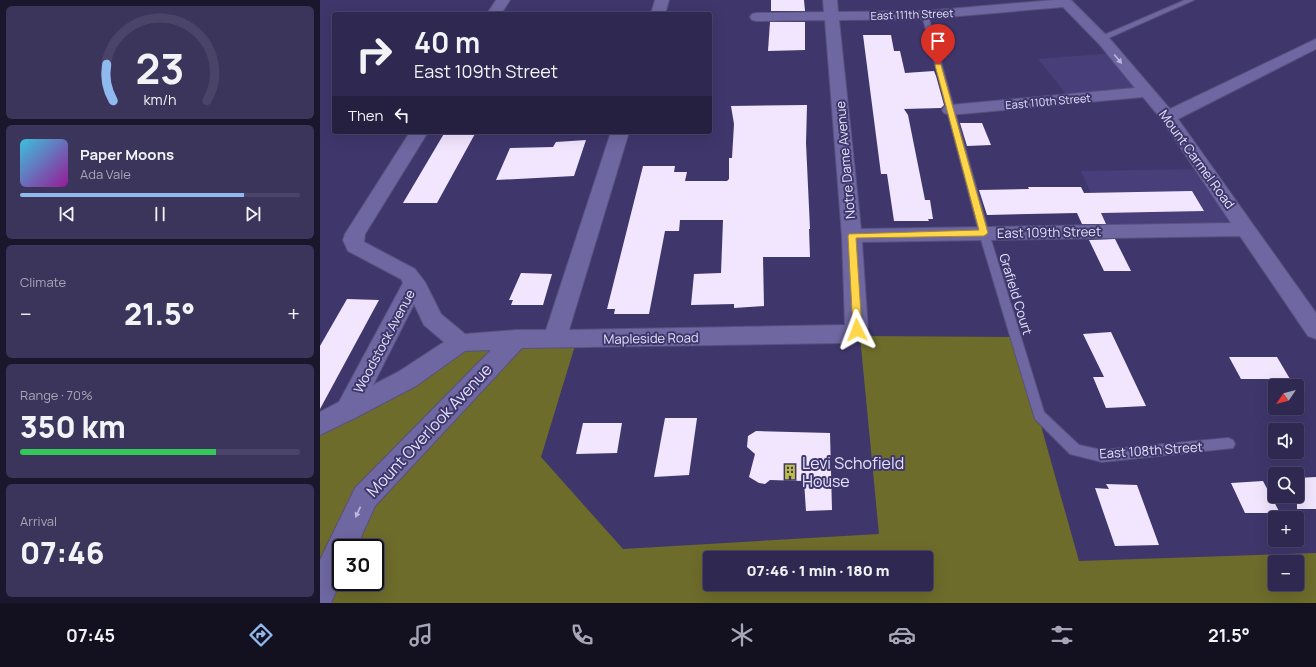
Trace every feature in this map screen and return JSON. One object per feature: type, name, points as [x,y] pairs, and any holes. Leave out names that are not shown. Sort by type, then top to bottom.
[{"type":"street","points":[[495,12],[503,0]]},
{"type":"street","points":[[659,12],[662,0]]},
{"type":"street","name":"Mount Carmel Road","points":[[1064,2],[1101,38],[1145,92],[1168,117],[1316,330]]},
{"type":"street","name":"East 111th Street","points":[[757,17],[831,8],[925,15],[1064,2]]},
{"type":"street","name":"Notre Dame Avenue","points":[[831,8],[852,236],[857,330],[843,334]]},
{"type":"street","points":[[1168,117],[1316,43]]},
{"type":"street","name":"East 110th Street","points":[[950,110],[1145,92]]},
{"type":"street","name":"Woodstock Avenue","points":[[348,410],[414,282],[408,274],[355,246],[352,240],[354,234],[418,134]]},
{"type":"street","points":[[555,339],[619,134]]},
{"type":"street","name":"East 109th Street","points":[[852,236],[1246,229]]},
{"type":"street","points":[[320,424],[407,379],[460,343],[432,319],[414,282]]},
{"type":"street","name":"Mapleside Road","points":[[460,343],[516,339],[843,334]]},
{"type":"street","name":"Mount Overlook Avenue","points":[[320,592],[365,497],[516,339]]},
{"type":"lane","points":[[1101,38],[1191,0]]},
{"type":"lane","name":"Grafield Court","points":[[925,15],[984,233],[1039,415],[1075,450]]},
{"type":"lane","name":"East 108th Street","points":[[1075,450],[1102,456],[1228,444]]},
{"type":"shaded area","points":[[1113,53],[1145,92],[1070,99],[1038,59]]},
{"type":"shaded area","points":[[1205,169],[1247,229],[1107,231],[1081,171]]},
{"type":"shaded area","points":[[860,336],[1016,337],[1079,561],[1316,553],[1316,603],[320,603],[320,425],[460,343],[577,339],[541,457],[623,549],[879,534]]},
{"type":"building","points":[[771,0],[804,0],[805,11],[771,11]]},
{"type":"building","points":[[770,22],[805,22],[805,50],[768,51]]},
{"type":"building","points":[[863,35],[891,35],[894,51],[900,51],[905,73],[934,71],[936,76],[944,105],[941,108],[904,109],[908,115],[925,200],[930,200],[933,219],[928,219],[929,221],[894,221],[887,174],[881,174]]},
{"type":"building","points":[[807,105],[806,143],[810,257],[763,257],[764,306],[734,308],[734,304],[691,305],[694,274],[721,273],[723,220],[680,220],[679,231],[665,231],[649,314],[614,314],[615,309],[607,309],[643,166],[675,166],[674,172],[687,172],[685,181],[727,181],[729,179],[729,158],[732,158],[734,124],[731,106]]},
{"type":"building","points":[[960,123],[982,123],[991,145],[967,146]]},
{"type":"building","points":[[444,134],[475,134],[437,203],[403,203]]},
{"type":"building","points":[[586,140],[574,176],[496,180],[510,148],[553,147],[556,142]]},
{"type":"building","points":[[1028,187],[1081,187],[1084,193],[1192,191],[1204,211],[1101,213],[1106,224],[1082,224],[1077,213],[987,215],[979,190],[1029,189]]},
{"type":"building","points":[[1115,239],[1131,271],[1104,271],[1089,240]]},
{"type":"building","points":[[521,273],[552,274],[543,305],[511,305],[513,300],[509,300]]},
{"type":"building","points":[[347,299],[379,300],[320,409],[320,346]]},
{"type":"building","points":[[1111,332],[1146,406],[1106,408],[1093,377],[1104,377],[1083,334]]},
{"type":"building","points":[[1229,357],[1277,357],[1290,379],[1268,379],[1241,379]]},
{"type":"building","points":[[665,418],[697,418],[689,475],[654,477]]},
{"type":"building","points":[[583,423],[622,423],[617,453],[576,454]]},
{"type":"building","name":"Levi Schofield House","points":[[756,431],[830,433],[832,510],[806,511],[804,481],[770,480],[765,484],[759,483],[749,477],[755,454],[747,447],[748,436]]},
{"type":"building","points":[[1316,477],[1316,509],[1297,509],[1297,503],[1304,503],[1304,478]]},
{"type":"building","points":[[1263,481],[1268,490],[1268,503],[1275,503],[1279,511],[1268,511],[1268,513],[1245,513],[1231,483]]},
{"type":"building","points":[[1106,484],[1137,485],[1159,545],[1115,546],[1095,488],[1109,489]]},
{"type":"place","name":"Levi Schofield House","points":[[790,472]]},
{"type":"route","points":[[857,330],[852,236],[984,233],[938,65]]}]
